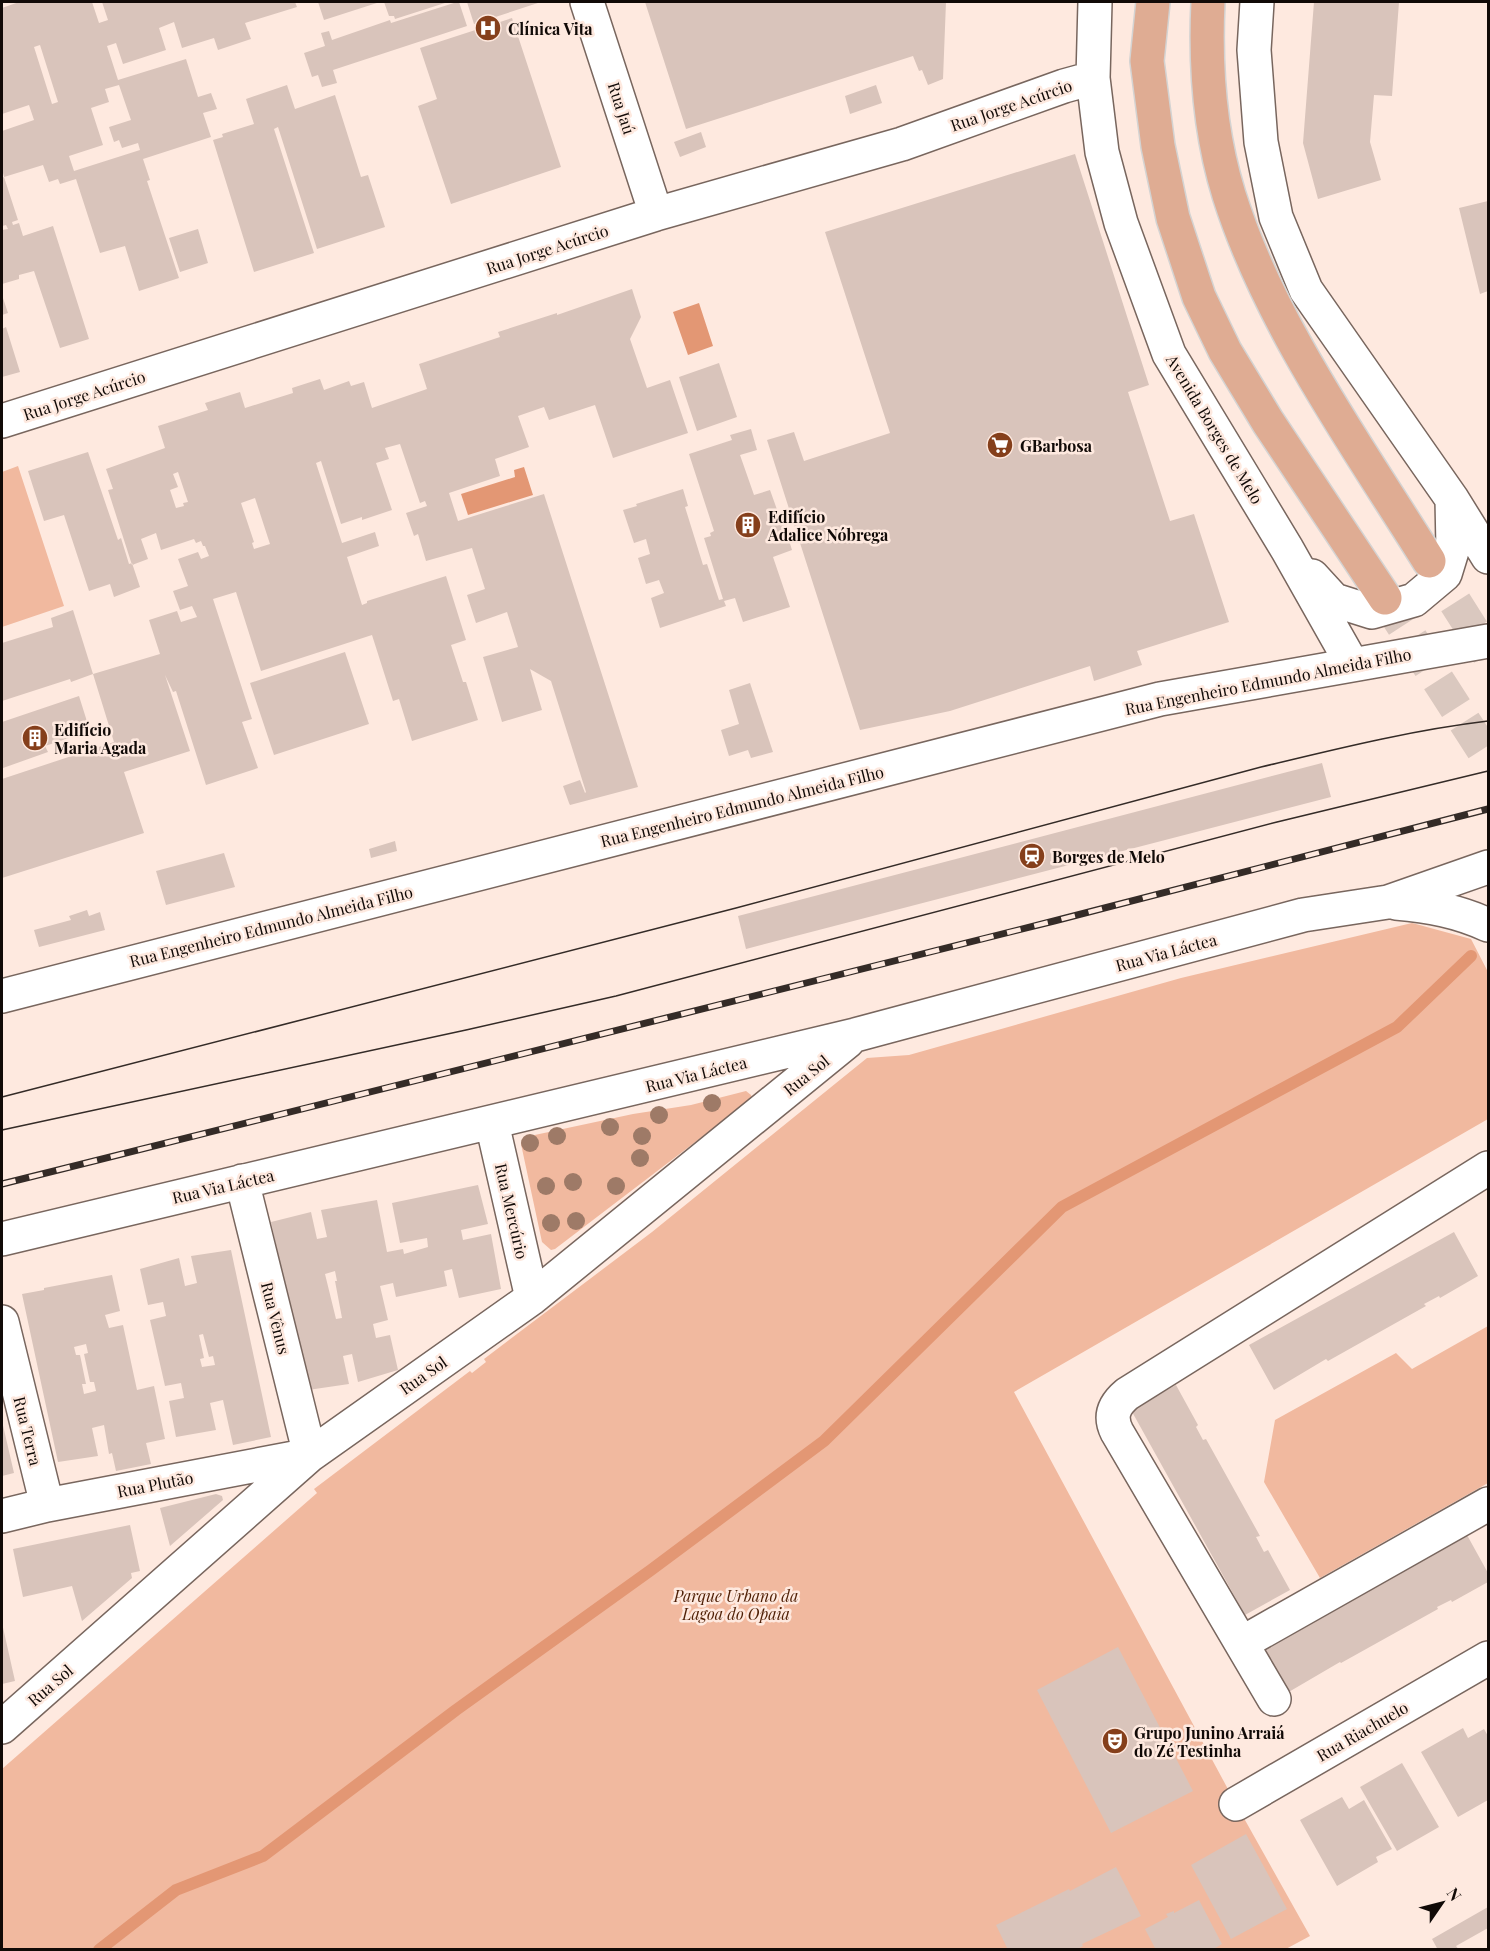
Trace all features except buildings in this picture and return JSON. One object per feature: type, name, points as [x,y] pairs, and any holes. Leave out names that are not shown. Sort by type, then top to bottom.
[{"type":"main road","points":[[1153,2],[1147,62],[1158,146],[1173,218],[1199,297],[1225,351],[1268,422],[1385,598]]},
{"type":"main road","points":[[1208,2],[1206,37],[1218,149],[1229,195],[1262,281],[1310,370],[1429,561]]},
{"type":"street","name":"Rua Jaú","points":[[587,2],[656,214]]},
{"type":"street","name":"Avenida Borges de Melo","points":[[1095,2],[1093,78],[1102,152],[1121,223],[1169,354],[1287,549],[1352,664]]},
{"type":"street","points":[[1257,2],[1254,50],[1262,142],[1276,217],[1306,290],[1452,499],[1488,557]]},
{"type":"street","name":"Rua Jorge Acúrcio","points":[[2,421],[656,214],[902,144],[1093,78]]},
{"type":"street","points":[[1287,549],[1334,600],[1372,612],[1414,600],[1445,574],[1453,548],[1452,499]]},
{"type":"street","name":"Rua Engenheiro Edmundo Almeida Filho","points":[[2,996],[1160,699],[1488,640]]},
{"type":"street","name":"Rua Via Láctea","points":[[2,1239],[855,1035],[1303,915],[1388,902],[1488,867]]},
{"type":"street","name":"Rua Via Láctea","points":[[1388,902],[1427,906],[1462,914],[1488,925]]},
{"type":"street","name":"Rua Sol","points":[[2,1727],[310,1455],[532,1298],[855,1035]]},
{"type":"street","name":"Rua Mercúrio","points":[[492,1123],[532,1298]]},
{"type":"street","points":[[1274,1699],[1112,1423],[1113,1412],[1118,1402],[1137,1388],[1487,1174]]},
{"type":"street","name":"Rua Vênus","points":[[242,1181],[310,1455]]},
{"type":"street","name":"Rua Terra","points":[[2,1322],[47,1505]]},
{"type":"street","name":"Rua Plutão","points":[[2,1516],[47,1505],[310,1455]]},
{"type":"street","points":[[1242,1643],[1488,1504]]},
{"type":"street","name":"Rua Riachuelo","points":[[1236,1804],[1488,1658]]},
{"type":"green space","points":[[18,466],[64,606],[2,627],[2,472]]},
{"type":"green space","name":"Parque Urbano da Lagoa do Opaia","points":[[1412,923],[1471,939],[1488,972],[1488,1119],[1014,1392],[1236,1804],[1310,1936],[1284,1950],[2,1949],[2,1769],[317,1493],[314,1489],[470,1371],[472,1373],[486,1362],[484,1359],[652,1232],[867,1058],[909,1055],[1181,978]]},
{"type":"green space","points":[[746,1091],[752,1098],[749,1101],[555,1249],[551,1250],[542,1242],[521,1144],[523,1139],[633,1114],[691,1105]]},
{"type":"green space","points":[[1488,1326],[1488,1483],[1320,1578],[1264,1482],[1275,1420],[1396,1353],[1412,1369]]},
{"type":"shaded area","points":[[699,303],[713,346],[688,355],[673,312]]},
{"type":"shaded area","points":[[524,467],[533,495],[468,515],[461,494],[515,477],[514,470]]},
{"type":"waterway","points":[[99,1950],[176,1890],[263,1856],[456,1710],[651,1570],[824,1441],[1062,1207],[1397,1027],[1471,956]]},
{"type":"tunnel","points":[[1429,561],[1488,654]]},
{"type":"tunnel","points":[[1385,598],[1488,758]]},
{"type":"tram line","points":[[2,1097],[736,908],[1261,767],[1403,735],[1488,721]]},
{"type":"tram line","points":[[2,1130],[616,996],[1277,822],[1488,771]]},
{"type":"railway","points":[[2,1184],[1054,921],[1488,809]]},
{"type":"place","name":"Clínica Vita","points":[[488,28]]},
{"type":"place","name":"GBarbosa","points":[[1000,445]]},
{"type":"place","name":"Edifício Adalice Nóbrega","points":[[748,525]]},
{"type":"place","name":"Edifício Maria Agada","points":[[35,738]]},
{"type":"place","name":"Borges de Melo","points":[[1032,856]]},
{"type":"place","name":"Grupo Junino Arraiá do Zé Testinha","points":[[1115,1741]]}]
